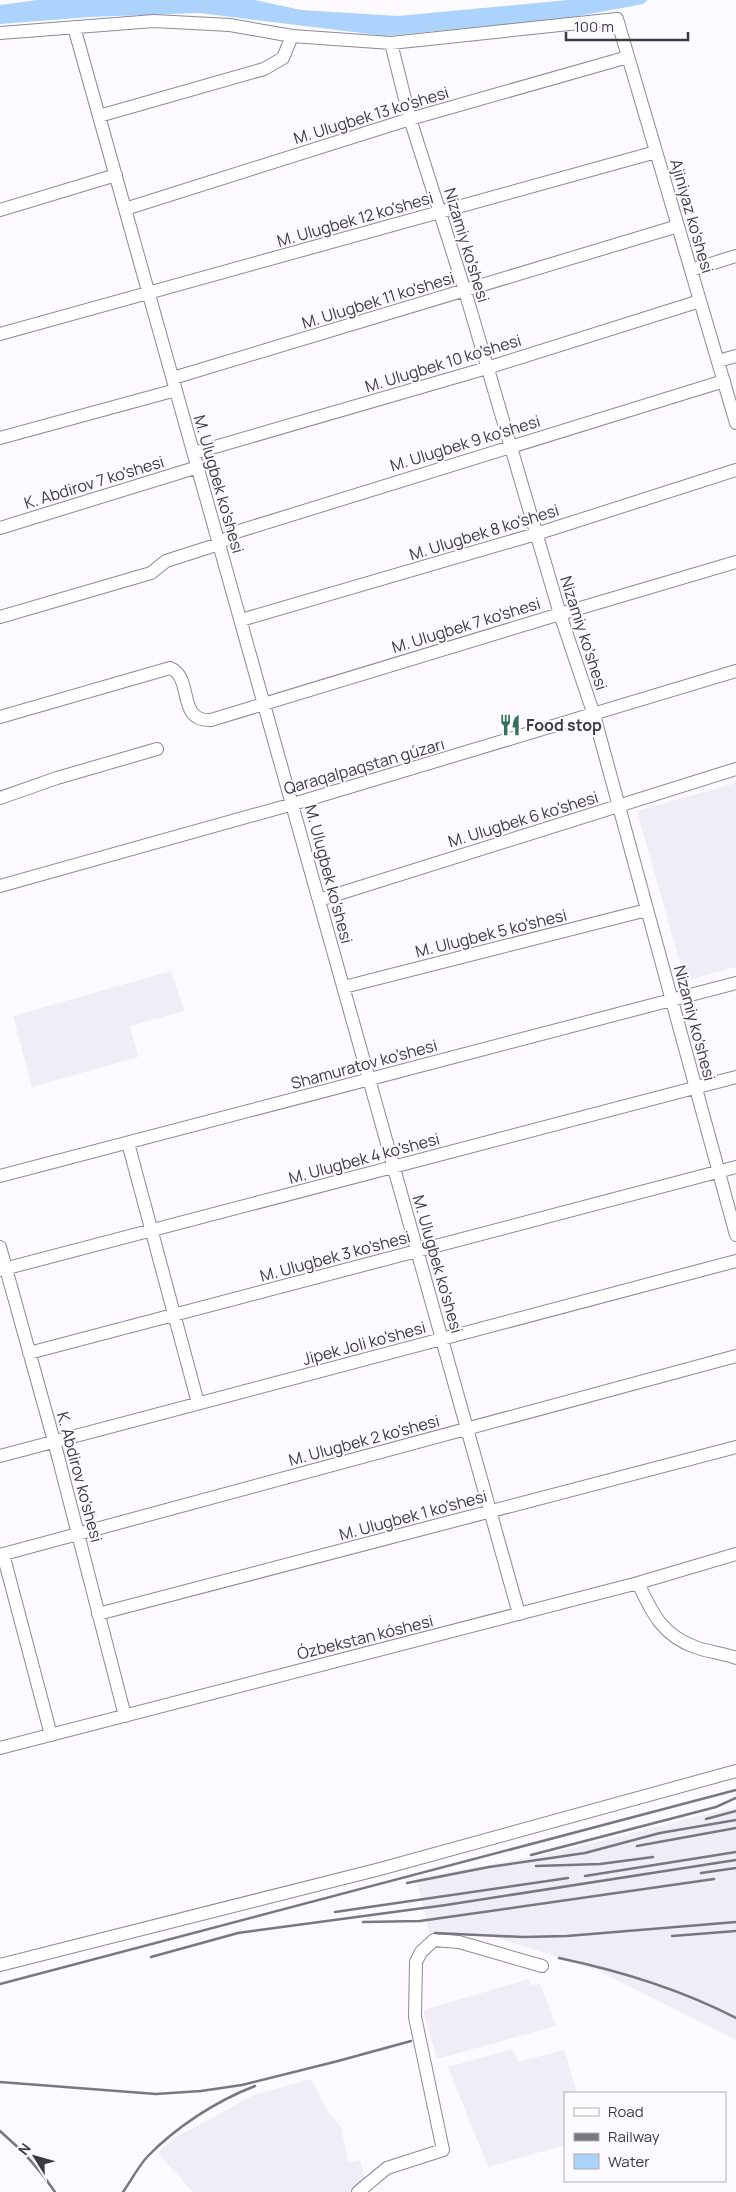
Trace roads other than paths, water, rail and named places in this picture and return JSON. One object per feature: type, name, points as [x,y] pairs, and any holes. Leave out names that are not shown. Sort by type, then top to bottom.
[{"type":"street","name":"Ajiniyaz ko'shesi","points":[[391,43],[617,19],[736,423]]},
{"type":"street","points":[[0,33],[154,21],[230,25],[292,36],[391,43]]},
{"type":"street","name":"M. Ulugbek ko'shesi","points":[[74,27],[520,1614]]},
{"type":"street","points":[[99,116],[264,69],[283,58],[292,36]]},
{"type":"street","name":"Nizamiy ko'shesi","points":[[391,43],[410,119],[465,291],[560,614],[594,715],[736,1235]]},
{"type":"street","name":"M. Ulugbek 13 ko'shesi","points":[[125,208],[410,119],[628,57]]},
{"type":"street","name":"M. Ulugbek 12 ko'shesi","points":[[0,334],[656,152]]},
{"type":"street","points":[[0,210],[116,175]]},
{"type":"street","name":"M. Ulugbek 11 ko'shesi","points":[[0,438],[465,291],[678,226]]},
{"type":"street","points":[[691,270],[736,256]]},
{"type":"street","name":"M. Ulugbek 10 ko'shesi","points":[[194,454],[487,368],[700,301]]},
{"type":"street","points":[[718,361],[736,356]]},
{"type":"street","name":"M. Ulugbek 9 ko'shesi","points":[[0,617],[151,573],[166,561],[219,544],[236,532],[724,381]]},
{"type":"street","name":"K. Abdirov 7 ko'shesi","points":[[0,528],[198,467]]},
{"type":"street","name":"M. Ulugbek 8 ko'shesi","points":[[241,620],[536,534],[736,470]]},
{"type":"street","name":"M. Ulugbek 7 ko'shesi","points":[[0,717],[161,669],[170,668],[178,674],[191,712],[203,721],[211,720],[736,562]]},
{"type":"street","name":"Qaraqalpaqstan gúzarı","points":[[0,885],[293,804],[736,671]]},
{"type":"street","points":[[0,798],[57,778],[157,749]]},
{"type":"street","name":"M. Ulugbek 6 ko'shesi","points":[[319,900],[736,769]]},
{"type":"street","name":"M. Ulugbek 5 ko'shesi","points":[[344,987],[647,910]]},
{"type":"street","name":"Shamuratov ko'shesi","points":[[0,1176],[736,983]]},
{"type":"street","name":"M. Ulugbek 4 ko'shesi","points":[[3,1270],[736,1077]]},
{"type":"street","points":[[128,1143],[198,1403]]},
{"type":"street","name":"M. Ulugbek 3 ko'shesi","points":[[29,1353],[736,1167]]},
{"type":"street","name":"K. Abdirov ko'shesi","points":[[0,1247],[3,1270],[54,1441],[125,1716]]},
{"type":"street","name":"Jipek Joli ko'shesi","points":[[0,1456],[736,1262]]},
{"type":"street","name":"M. Ulugbek 2 ko'shesi","points":[[2,1554],[736,1356]]},
{"type":"street","name":"M. Ulugbek 1 ko'shesi","points":[[98,1614],[736,1447]]},
{"type":"street","points":[[2,1554],[51,1735]]},
{"type":"street","name":"Ózbekstan kóshesi","points":[[0,1748],[638,1583],[736,1554]]},
{"type":"street","points":[[638,1583],[653,1616],[670,1634],[694,1647],[736,1658]]},
{"type":"street","points":[[0,1964],[380,1869],[736,1771]]},
{"type":"street","points":[[358,2192],[387,2168],[443,2150],[415,2017],[416,1962],[421,1952],[434,1940],[459,1942],[542,1966]]},
{"type":"water","points":[[38,0],[255,0],[301,10],[398,16],[568,0],[648,0],[643,4],[568,18],[386,36],[199,13],[90,17],[0,24],[0,5]]},
{"type":"railway","points":[[0,1984],[736,1790]]},
{"type":"railway","points":[[531,1855],[716,1807],[736,1798]]},
{"type":"railway","points":[[706,1819],[736,1811]]},
{"type":"railway","points":[[407,1883],[489,1867],[585,1853],[660,1833],[736,1820]]},
{"type":"railway","points":[[637,1846],[736,1828]]},
{"type":"railway","points":[[585,1876],[736,1852]]},
{"type":"railway","points":[[536,1866],[600,1864],[653,1857]]},
{"type":"railway","points":[[151,1957],[238,1933],[446,1905],[736,1860]]},
{"type":"railway","points":[[701,1873],[736,1868]]},
{"type":"railway","points":[[335,1912],[568,1878]]},
{"type":"railway","points":[[363,1922],[420,1921],[714,1879]]},
{"type":"railway","points":[[435,1933],[523,1937],[567,1936],[736,1922]]},
{"type":"railway","points":[[672,1936],[736,1931]]},
{"type":"railway","points":[[559,1958],[650,1982],[693,1998],[736,2018]]},
{"type":"railway","points":[[0,2082],[156,2094],[201,2091],[242,2085],[411,2041]]},
{"type":"railway","points":[[123,2192],[147,2157],[171,2135],[211,2107],[255,2086]]},
{"type":"railway","points":[[0,2131],[30,2160],[55,2192]]},
{"type":"place","name":"Food stop","points":[[510,725]]}]
